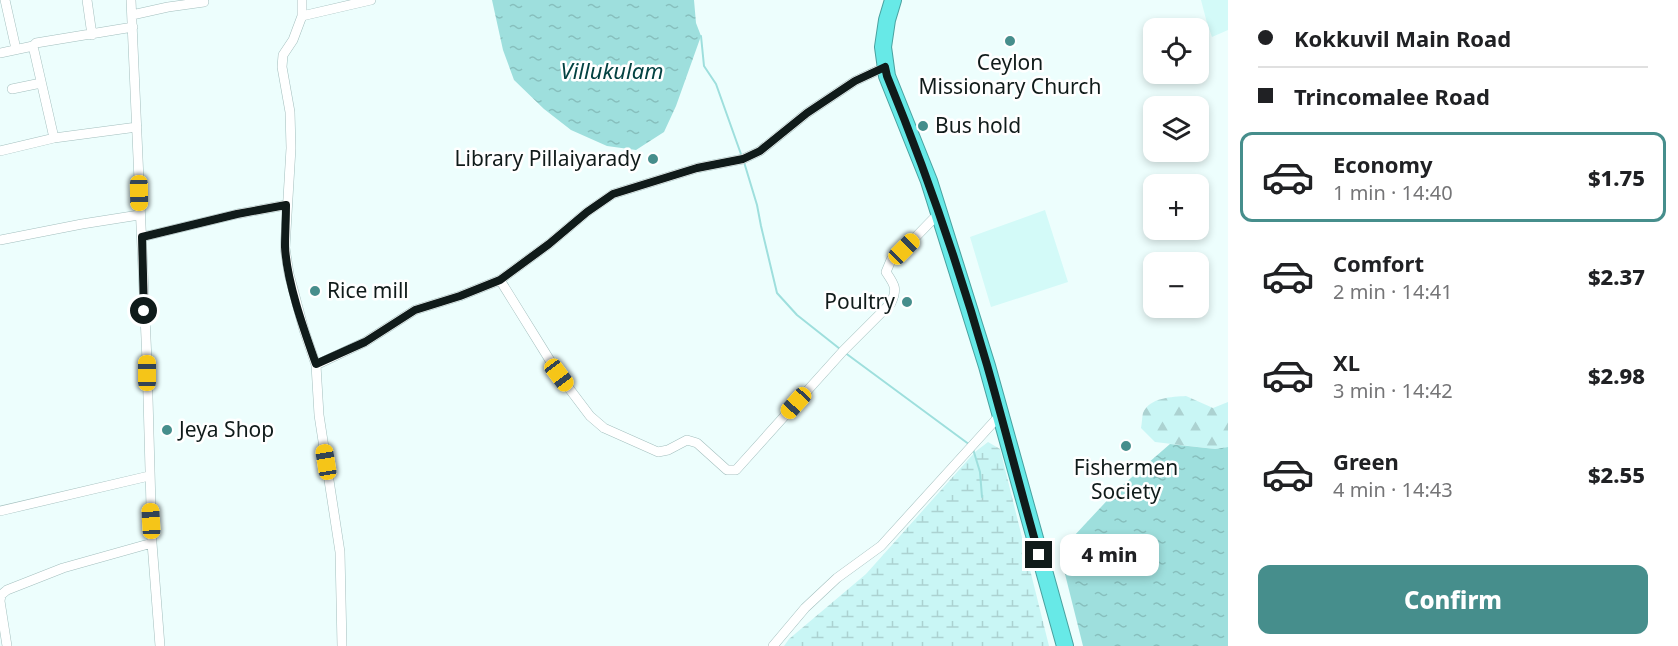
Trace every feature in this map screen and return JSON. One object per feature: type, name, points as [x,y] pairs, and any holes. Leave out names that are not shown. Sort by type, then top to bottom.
[{"type":"highway","points":[[893,0],[883,47],[887,76],[939,213],[987,366],[1065,646]]},
{"type":"street","points":[[5,0],[16,49]]},
{"type":"street","points":[[87,0],[92,35]]},
{"type":"street","points":[[131,0],[139,215],[142,237],[149,476],[159,646]]},
{"type":"street","points":[[302,0],[302,16],[293,40],[283,55],[282,67],[290,112],[291,148],[285,248],[289,274],[316,364],[319,415],[340,552],[342,646]]},
{"type":"street","points":[[302,16],[371,0]]},
{"type":"street","points":[[132,15],[204,2]]},
{"type":"street","points":[[0,54],[33,46],[36,43],[133,27]]},
{"type":"street","points":[[33,46],[54,138]]},
{"type":"street","points":[[316,364],[365,342],[415,310],[500,280],[613,194],[697,168],[743,159],[760,151],[807,113],[855,81],[885,67]]},
{"type":"street","points":[[12,89],[41,83]]},
{"type":"street","points":[[0,151],[54,138],[137,127]]},
{"type":"street","points":[[142,237],[237,214],[286,205]]},
{"type":"street","points":[[500,280],[559,375],[590,416],[604,428],[658,452],[668,450],[687,440],[696,443],[727,470],[736,470],[843,351],[891,303],[895,294],[894,284],[886,272],[891,260],[939,213]]},
{"type":"street","points":[[0,240],[139,215]]},
{"type":"street","points":[[773,646],[813,600],[837,578],[881,546],[1000,415]]},
{"type":"street","points":[[0,511],[149,476]]},
{"type":"street","points":[[8,646],[0,595],[7,590],[63,568],[152,543]]},
{"type":"shaded area","points":[[1201,0],[1228,0],[1228,30],[1212,37],[1209,18],[1206,18]]},
{"type":"shaded area","points":[[1045,210],[1068,282],[991,307],[970,237]]},
{"type":"green space","points":[[1186,396],[1213,408],[1228,402],[1228,447],[1215,449],[1155,442],[1141,428],[1143,413],[1151,404],[1162,399]]},
{"type":"green space","points":[[988,442],[1000,449],[1049,646],[784,646],[789,639],[866,574],[975,452]]},
{"type":"water","name":"Villukulam","points":[[492,0],[694,0],[696,23],[701,36],[676,106],[664,132],[636,150],[607,146],[571,130],[544,109],[514,80],[503,50]]},
{"type":"water","points":[[1170,444],[1215,449],[1228,447],[1228,646],[1083,646],[1062,562],[1073,537],[1116,491]]},
{"type":"waterway","points":[[701,36],[704,66],[716,84],[742,157]]},
{"type":"waterway","points":[[744,162],[757,205],[777,293],[797,315],[840,349]]},
{"type":"waterway","points":[[844,352],[970,445]]},
{"type":"waterway","points":[[973,449],[980,472],[982,497]]},
{"type":"place","name":"Ceylon Missionary Church","points":[[1010,41]]},
{"type":"place","name":"Bus hold","points":[[923,126]]},
{"type":"place","name":"Library Pillaiyarady","points":[[653,159]]},
{"type":"place","name":"Rice mill","points":[[315,291]]},
{"type":"place","name":"Poultry","points":[[907,302]]},
{"type":"place","name":"Jeya Shop","points":[[167,430]]},
{"type":"place","name":"Fishermen Society","points":[[1126,446]]},
{"type":"route","points":[[144,311],[142,237],[237,214],[286,205],[285,248],[289,274],[316,364],[365,342],[415,310],[500,280],[613,194],[697,168],[743,159],[760,151],[807,113],[855,81],[885,67],[929,181],[987,366],[1039,555]]}]
